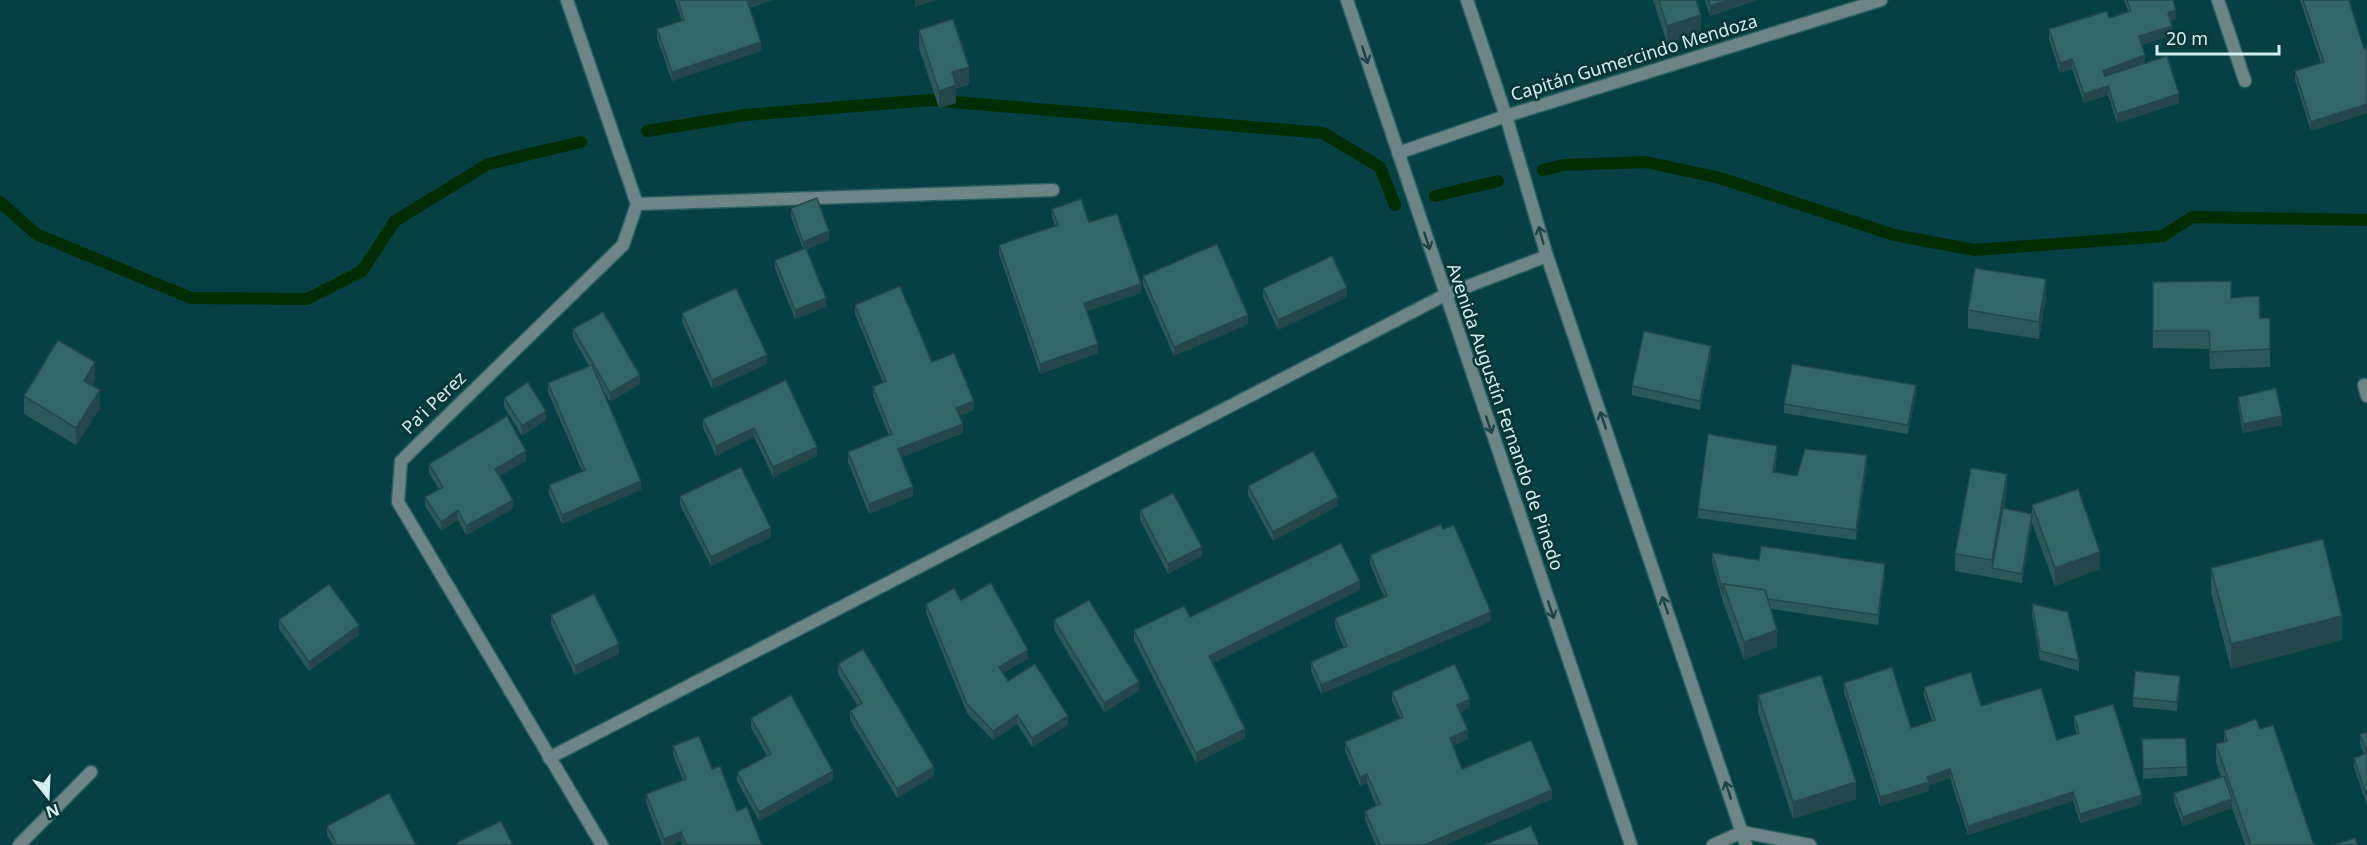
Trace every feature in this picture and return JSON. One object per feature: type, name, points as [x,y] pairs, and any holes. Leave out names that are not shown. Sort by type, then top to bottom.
[{"type":"street","points":[[567,0],[637,204],[1053,190]]},
{"type":"street","name":"Avenida Augustín Fernando de Pinedo","points":[[1347,0],[1631,845]]},
{"type":"street","points":[[1467,0],[1506,116],[1547,256],[1746,845]]},
{"type":"street","name":"Capitán Gumercindo Mendoza","points":[[1398,153],[1506,116],[1881,0]]},
{"type":"street","points":[[2218,0],[2245,81]]},
{"type":"street","name":"Pa'i Perez","points":[[602,845],[398,502],[400,461],[623,245],[637,204]]},
{"type":"street","points":[[549,758],[1445,295],[1547,256]]},
{"type":"street","points":[[19,845],[91,772]]},
{"type":"street","points":[[1713,845],[1742,832],[1810,845]]},
{"type":"building","points":[[678,0],[747,0],[761,42],[672,72],[657,29],[684,20]]},
{"type":"building","points":[[1659,0],[1696,0],[1701,15],[1667,26]]},
{"type":"building","points":[[1708,0],[1730,0],[1710,6]]},
{"type":"building","points":[[2127,0],[2173,0],[2176,10],[2168,13],[2172,26],[2139,36],[2145,55],[2103,71],[2105,76],[2167,56],[2179,94],[2117,114],[2108,86],[2084,94],[2072,59],[2060,63],[2049,29],[2107,11],[2109,18],[2131,11]]},
{"type":"building","points":[[2303,0],[2349,0],[2364,49],[2367,48],[2367,104],[2311,122],[2295,71],[2324,62]]},
{"type":"building","points":[[953,19],[969,67],[952,72],[956,85],[939,91],[919,30]]},
{"type":"building","points":[[817,198],[829,231],[803,242],[791,208]]},
{"type":"building","points":[[1081,199],[1089,222],[1117,214],[1141,284],[1084,303],[1098,344],[1040,364],[999,245],[1058,225],[1052,209]]},
{"type":"building","points":[[1217,244],[1248,315],[1174,347],[1143,276]]},
{"type":"building","points":[[806,248],[826,298],[795,310],[775,260]]},
{"type":"building","points":[[1332,256],[1347,288],[1278,320],[1263,288]]},
{"type":"building","points":[[1975,268],[2046,279],[2039,322],[1968,310]]},
{"type":"building","points":[[2231,281],[2231,298],[2259,296],[2260,318],[2270,318],[2270,349],[2210,352],[2209,331],[2153,331],[2153,282]]},
{"type":"building","points":[[900,286],[932,362],[954,353],[974,401],[956,408],[963,424],[898,449],[913,487],[869,504],[848,452],[892,434],[873,387],[886,381],[855,305]]},
{"type":"building","points":[[736,288],[767,355],[712,380],[682,313]]},
{"type":"building","points":[[603,312],[640,375],[610,393],[573,329]]},
{"type":"building","points":[[1644,331],[1711,346],[1700,401],[1632,386]]},
{"type":"building","points":[[58,340],[95,362],[84,381],[100,390],[76,428],[24,396]]},
{"type":"building","points":[[1792,364],[1916,385],[1908,425],[1784,404]]},
{"type":"building","points":[[592,365],[641,481],[562,515],[549,485],[585,470],[548,383]]},
{"type":"building","points":[[786,380],[817,447],[773,467],[754,428],[716,446],[703,419]]},
{"type":"building","points":[[528,382],[546,411],[522,426],[504,398]]},
{"type":"building","points":[[2276,388],[2282,416],[2243,424],[2238,397]]},
{"type":"building","points":[[507,416],[526,451],[495,469],[513,500],[466,526],[458,510],[441,522],[425,497],[443,487],[429,464]]},
{"type":"building","points":[[1708,434],[1777,446],[1773,472],[1797,476],[1805,449],[1867,455],[1856,530],[1698,509]]},
{"type":"building","points":[[1313,451],[1338,497],[1273,532],[1248,486]]},
{"type":"building","points":[[741,467],[771,528],[711,557],[680,496]]},
{"type":"building","points":[[1971,468],[2007,474],[1992,560],[1955,554]]},
{"type":"building","points":[[2078,489],[2100,552],[2055,568],[2032,505]]},
{"type":"building","points":[[1173,493],[1202,547],[1168,564],[1140,510]]},
{"type":"building","points":[[2003,508],[2032,514],[2022,574],[1992,568]]},
{"type":"building","points":[[1441,524],[1443,529],[1454,525],[1491,612],[1321,685],[1311,662],[1347,646],[1335,618],[1387,596],[1370,555]]},
{"type":"building","points":[[2323,539],[2342,616],[2231,644],[2211,568]]},
{"type":"building","points":[[1341,543],[1360,581],[1209,656],[1245,729],[1196,753],[1134,630],[1184,606],[1190,617]]},
{"type":"building","points":[[1761,546],[1885,564],[1878,615],[1768,599],[1765,590],[1723,584],[1723,593],[1712,553],[1759,560]]},
{"type":"building","points":[[991,583],[1028,650],[999,667],[1008,681],[1035,664],[1068,716],[1032,738],[1017,715],[993,731],[967,704],[926,604],[954,588],[961,600]]},
{"type":"building","points":[[329,584],[359,625],[309,662],[279,620]]},
{"type":"building","points":[[1723,584],[1765,590],[1777,630],[1744,642]]},
{"type":"building","points":[[594,594],[619,644],[575,666],[551,615]]},
{"type":"building","points":[[1089,600],[1139,682],[1104,703],[1054,620]]},
{"type":"building","points":[[2032,604],[2068,612],[2079,661],[2040,651]]},
{"type":"building","points":[[863,649],[934,767],[897,789],[850,711],[862,703],[838,664]]},
{"type":"building","points":[[1455,664],[1470,699],[1457,705],[1468,730],[1450,738],[1462,769],[1531,740],[1552,790],[1424,845],[1380,845],[1365,811],[1380,804],[1367,774],[1360,777],[1345,742],[1403,717],[1392,692]]},
{"type":"building","points":[[1892,667],[1911,728],[1935,720],[1924,687],[1971,672],[1981,706],[2041,688],[2057,740],[2079,733],[2074,716],[2113,704],[2142,795],[2080,814],[2073,792],[1968,826],[1950,769],[1927,777],[1929,782],[1880,797],[1844,683]]},
{"type":"building","points":[[2135,671],[2180,676],[2177,702],[2133,698]]},
{"type":"building","points":[[1821,675],[1856,782],[1793,802],[1758,695]]},
{"type":"building","points":[[791,695],[833,771],[759,812],[737,772],[771,754],[751,718]]},
{"type":"building","points":[[2256,719],[2260,729],[2273,725],[2314,845],[2251,845],[2216,744],[2227,741],[2224,731]]},
{"type":"building","points":[[2367,732],[2367,753],[2360,734]]},
{"type":"building","points":[[699,736],[712,769],[720,766],[737,811],[747,807],[762,845],[686,845],[681,832],[664,839],[646,794],[686,779],[673,746]]},
{"type":"building","points":[[2186,738],[2187,767],[2143,769],[2142,739]]},
{"type":"building","points":[[2367,753],[2367,797],[2354,758]]},
{"type":"building","points":[[2224,776],[2232,799],[2183,817],[2174,793]]},
{"type":"building","points":[[389,793],[416,845],[337,845],[327,826]]},
{"type":"building","points":[[501,821],[513,845],[457,845],[456,843]]},
{"type":"building","points":[[1531,826],[1539,845],[1483,845]]},
{"type":"building","points":[[2355,838],[2358,845],[2333,845]]},
{"type":"waterway","points":[[647,131],[745,115],[930,100],[1323,133],[1380,167],[1395,205]]},
{"type":"waterway","points":[[0,202],[36,234],[191,298],[307,299],[362,271],[395,221],[488,164],[581,142]]},
{"type":"waterway","points":[[1543,170],[1563,165],[1646,162],[1720,178],[1894,235],[1975,250],[2163,236],[2192,217],[2367,220]]},
{"type":"waterway","points":[[1435,196],[1498,181]]}]
